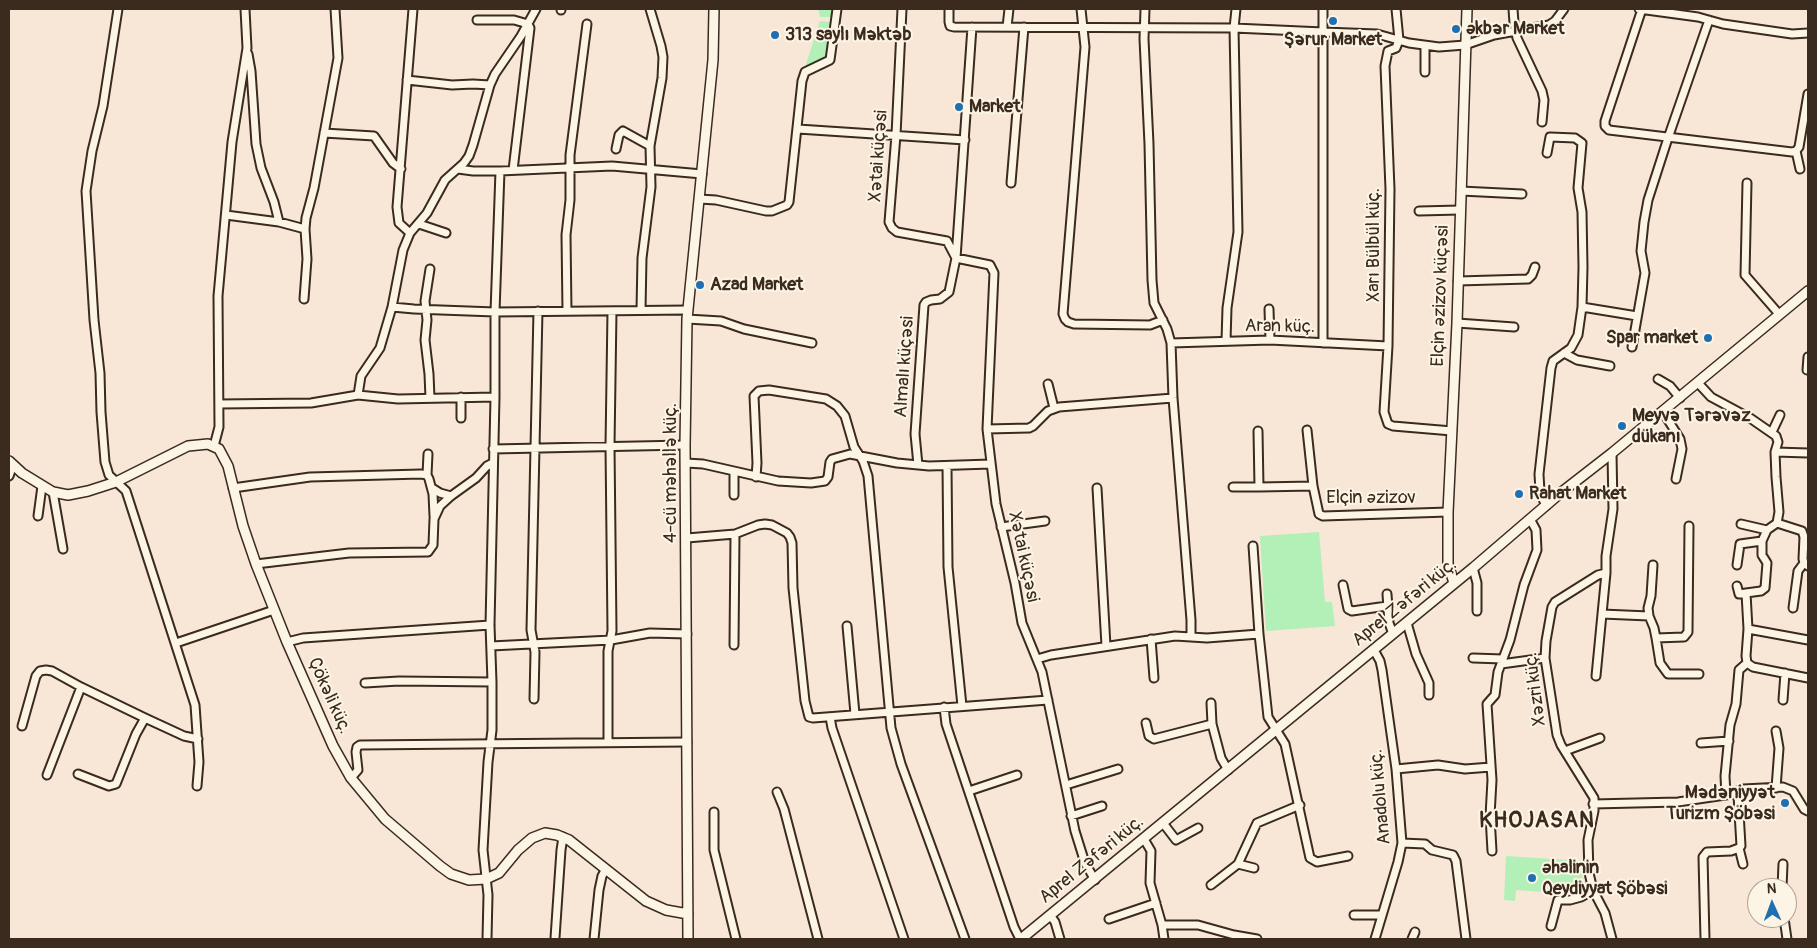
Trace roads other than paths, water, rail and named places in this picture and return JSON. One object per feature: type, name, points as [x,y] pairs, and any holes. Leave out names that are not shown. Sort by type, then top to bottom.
[{"type":"street","points":[[118,9],[103,106],[92,151],[86,191],[105,462],[109,475],[126,491],[195,705],[198,739],[197,786]]},
{"type":"street","points":[[245,9],[247,48],[252,71],[256,144],[261,168],[280,222]]},
{"type":"street","points":[[304,299],[307,252],[305,229],[338,58],[335,9]]},
{"type":"street","points":[[410,233],[399,223],[397,217],[413,9]]},
{"type":"street","points":[[358,394],[361,376],[380,348],[392,307],[403,250],[410,233],[427,213],[445,180],[464,162],[473,145],[490,85],[500,65],[536,9]]},
{"type":"street","points":[[640,310],[642,258],[651,187],[650,146],[662,78],[663,57],[650,9]]},
{"type":"street","name":"4-cü məhəllə küç.","points":[[688,939],[685,445],[688,314],[713,60],[714,9]]},
{"type":"street","points":[[699,199],[716,200],[766,211],[772,211],[787,205],[789,202],[798,129],[802,81],[805,72],[830,60],[837,9]]},
{"type":"street","name":"Xətai küçəsi","points":[[902,9],[896,136],[889,222],[897,232],[947,241],[956,258],[990,265],[994,273],[988,429],[991,464],[1001,527],[1015,583],[1022,623],[1042,672],[1072,816],[1085,863],[1095,880]]},
{"type":"street","points":[[949,9],[950,26],[972,28],[1234,28],[1377,34],[1425,46],[1451,47],[1465,45],[1494,34],[1553,23],[1564,9]]},
{"type":"street","points":[[1007,27],[1009,9]]},
{"type":"street","points":[[1081,9],[1085,47],[1063,314],[1065,319],[1074,324],[1150,326],[1163,320]]},
{"type":"street","points":[[1145,9],[1152,280],[1154,302],[1171,342],[1173,398],[1191,638]]},
{"type":"street","points":[[1226,341],[1227,308],[1238,232],[1234,28],[1236,9]]},
{"type":"street","points":[[1323,9],[1323,342]]},
{"type":"street","points":[[1396,9],[1398,40]]},
{"type":"street","name":"Elçin Əzizov küçəsi","points":[[1454,583],[1448,564],[1448,512],[1457,323],[1467,9]]},
{"type":"street","points":[[1513,9],[1515,30],[1542,91],[1544,100],[1542,122]]},
{"type":"street","points":[[1796,151],[1775,151],[1615,132],[1605,126],[1605,121],[1641,9],[1658,10],[1723,24],[1783,33],[1808,33]]},
{"type":"street","points":[[477,20],[514,20],[528,24]]},
{"type":"street","points":[[1632,347],[1645,273],[1641,251],[1648,200],[1709,20]]},
{"type":"street","points":[[513,170],[513,156],[531,33],[528,24]]},
{"type":"street","points":[[567,311],[566,235],[570,200],[570,167],[587,24]]},
{"type":"street","points":[[1011,183],[1024,27]]},
{"type":"street","points":[[956,258],[972,28]]},
{"type":"street","name":"Xarı Bülbül küç.","points":[[1398,40],[1396,48],[1388,51],[1384,66],[1390,189],[1388,346],[1384,412],[1388,424],[1393,426],[1452,430]]},
{"type":"street","points":[[1425,46],[1425,72]]},
{"type":"street","points":[[11,463],[42,486],[53,492],[68,495],[78,494],[116,482],[168,454],[188,446],[202,444],[214,446],[219,427],[218,296],[232,142],[247,48]]},
{"type":"street","points":[[407,80],[452,85],[490,85]]},
{"type":"street","points":[[1800,169],[1796,151],[1799,147],[1808,94]]},
{"type":"street","points":[[798,129],[965,140]]},
{"type":"street","points":[[616,149],[618,135],[623,131],[650,146]]},
{"type":"street","points":[[324,133],[374,136],[393,163],[401,169]]},
{"type":"street","points":[[1546,506],[1540,492],[1539,474],[1553,362],[1575,343],[1582,307],[1582,212],[1578,188],[1582,143],[1575,138],[1550,137],[1547,154]]},
{"type":"street","points":[[458,168],[473,171],[500,171],[612,166],[702,174]]},
{"type":"street","points":[[487,939],[488,895],[483,840],[490,744],[492,682],[490,625],[495,397],[494,312],[500,171]]},
{"type":"street","points":[[1747,183],[1745,275],[1779,314]]},
{"type":"street","points":[[1461,191],[1522,194]]},
{"type":"street","points":[[1419,211],[1460,210]]},
{"type":"street","points":[[226,215],[280,222],[305,229]]},
{"type":"street","points":[[419,224],[446,233]]},
{"type":"street","name":"Almalı küçəsi","points":[[918,465],[915,434],[924,305],[931,300],[940,299],[949,292],[956,258]]},
{"type":"street","points":[[1458,280],[1528,279],[1532,276],[1534,267]]},
{"type":"street","points":[[430,268],[425,301],[427,320],[425,347],[430,398]]},
{"type":"street","name":"Aprel Zəfəri küç.","points":[[1021,939],[1808,291]]},
{"type":"street","points":[[392,307],[494,312],[640,310],[688,314],[721,321],[744,329],[812,343]]},
{"type":"street","points":[[1582,307],[1637,316]]},
{"type":"street","points":[[1269,309],[1270,340]]},
{"type":"street","points":[[534,699],[535,662],[531,630],[538,311]]},
{"type":"street","points":[[608,742],[608,651],[612,631],[610,446],[612,311]]},
{"type":"street","points":[[1457,323],[1514,327]]},
{"type":"street","name":"Aran küç.","points":[[1171,342],[1270,340],[1388,346]]},
{"type":"street","points":[[1564,353],[1577,360],[1610,366]]},
{"type":"street","points":[[1807,370],[1808,358]]},
{"type":"street","points":[[1658,379],[1670,386],[1680,398]]},
{"type":"street","points":[[1698,383],[1711,396],[1772,432],[1778,442],[1775,452],[1778,512],[1776,523],[1767,530],[1762,541],[1762,555],[1768,563],[1765,588],[1761,591],[1740,594],[1738,586]]},
{"type":"street","points":[[1048,384],[1054,408]]},
{"type":"street","points":[[756,477],[754,396],[759,391],[769,390],[832,402],[845,416],[854,447],[863,461],[868,476],[892,728],[901,764],[965,939]]},
{"type":"street","points":[[219,404],[303,403],[358,394],[398,399],[495,397]]},
{"type":"street","points":[[461,397],[461,418]]},
{"type":"street","points":[[988,429],[1029,428],[1054,408],[1173,398]]},
{"type":"street","points":[[1663,412],[1678,433],[1682,449],[1676,479]]},
{"type":"street","points":[[1772,432],[1780,415]]},
{"type":"street","name":"Elçin Əzizov","points":[[1307,430],[1313,486],[1319,514],[1323,516],[1448,512]]},
{"type":"street","points":[[1258,431],[1259,486]]},
{"type":"street","points":[[493,449],[685,445]]},
{"type":"street","name":"Çökəli küç.","points":[[214,446],[219,449],[225,458],[243,526],[287,642],[334,746],[351,778],[385,819],[440,866],[461,878],[469,880],[486,879]]},
{"type":"street","points":[[1775,452],[1808,453]]},
{"type":"street","points":[[1596,676],[1606,556],[1613,509],[1612,453]]},
{"type":"street","points":[[256,564],[349,553],[428,552],[433,545],[434,519],[432,488],[427,475],[428,454]]},
{"type":"street","points":[[686,463],[703,464],[786,482],[820,483],[828,477],[832,459],[845,455],[859,455],[918,465],[991,464]]},
{"type":"street","points":[[434,519],[440,506],[493,462]]},
{"type":"street","points":[[9,476],[11,463]]},
{"type":"street","points":[[947,466],[948,567],[962,706]]},
{"type":"street","points":[[734,472],[734,495]]},
{"type":"street","points":[[233,488],[310,477],[427,475]]},
{"type":"street","points":[[38,516],[42,486]]},
{"type":"street","points":[[1233,487],[1313,486]]},
{"type":"street","points":[[432,488],[440,493],[451,496]]},
{"type":"street","points":[[1097,488],[1106,646]]},
{"type":"street","points":[[53,492],[63,549]]},
{"type":"street","points":[[1492,850],[1490,816],[1492,788],[1487,704],[1495,695],[1498,672],[1510,640],[1526,578],[1537,550],[1536,530],[1530,519]]},
{"type":"street","points":[[1001,527],[1045,521]]},
{"type":"street","points":[[1776,523],[1802,530],[1804,537],[1806,564],[1798,571],[1793,608]]},
{"type":"street","points":[[687,538],[734,534],[766,524],[787,533],[790,537],[792,543],[793,588],[807,714],[813,718],[1048,700]]},
{"type":"street","points":[[1741,524],[1767,530]]},
{"type":"street","points":[[1656,638],[1680,638],[1686,636],[1688,632],[1689,526]]},
{"type":"street","points":[[734,534],[734,645]]},
{"type":"street","points":[[1737,565],[1740,544],[1762,541]]},
{"type":"street","points":[[1254,546],[1268,717],[1285,744],[1300,805],[1310,858],[1317,862],[1348,856]]},
{"type":"street","points":[[1653,565],[1651,596],[1648,608],[1654,628],[1660,663],[1668,674],[1699,674]]},
{"type":"street","points":[[1473,568],[1477,583],[1477,611]]},
{"type":"street","name":"Xəzri küç.","points":[[1606,573],[1598,575],[1555,602],[1552,607],[1545,658],[1555,729],[1561,745],[1594,798],[1594,811],[1588,840],[1589,872],[1594,890],[1605,913],[1612,939]]},
{"type":"street","points":[[1343,585],[1348,609],[1387,606]]},
{"type":"street","points":[[1387,594],[1389,623],[1393,634]]},
{"type":"street","points":[[1746,594],[1747,663],[1753,667],[1808,678]]},
{"type":"street","points":[[176,643],[274,610]]},
{"type":"street","points":[[1602,614],[1649,616]]},
{"type":"street","points":[[1407,623],[1416,654],[1429,683],[1429,695]]},
{"type":"street","points":[[287,642],[303,638],[490,625]]},
{"type":"street","points":[[847,626],[855,714]]},
{"type":"street","points":[[1748,629],[1808,640]]},
{"type":"street","points":[[491,646],[611,640],[650,633],[687,634]]},
{"type":"street","points":[[1037,659],[1175,636],[1208,638],[1260,634]]},
{"type":"street","points":[[1151,639],[1154,678]]},
{"type":"street","name":"Anadolu küç.","points":[[1374,650],[1382,670],[1396,769],[1402,843],[1375,939]]},
{"type":"street","points":[[1473,658],[1496,658],[1502,662],[1545,658]]},
{"type":"street","points":[[1726,795],[1724,783],[1730,725],[1736,704],[1739,670],[1747,663]]},
{"type":"street","points":[[22,726],[36,676],[40,672],[52,670],[81,687],[145,718],[184,736],[198,739]]},
{"type":"street","points":[[1783,700],[1785,673]]},
{"type":"street","points":[[365,682],[492,682]]},
{"type":"street","points":[[47,775],[81,687]]},
{"type":"street","points":[[1211,703],[1212,724],[1221,758],[1228,770]]},
{"type":"street","points":[[944,707],[946,724],[1014,927],[1021,939]]},
{"type":"street","points":[[830,717],[832,728],[904,939]]},
{"type":"street","points":[[78,774],[108,786],[116,784],[136,734],[145,718]]},
{"type":"street","points":[[1146,724],[1149,736],[1154,739],[1212,724]]},
{"type":"street","points":[[1776,731],[1779,755],[1776,788]]},
{"type":"street","points":[[1565,751],[1600,738]]},
{"type":"street","points":[[1701,743],[1729,741]]},
{"type":"street","points":[[351,778],[358,770],[356,752],[360,744],[687,742]]},
{"type":"street","points":[[1396,769],[1438,765],[1464,768],[1491,767]]},
{"type":"street","points":[[1066,785],[1118,770]]},
{"type":"street","points":[[969,791],[1017,775]]},
{"type":"street","points":[[1593,804],[1678,802],[1736,794],[1739,790],[1743,789],[1782,787],[1793,791],[1804,809],[1808,811]]},
{"type":"street","points":[[777,792],[818,939]]},
{"type":"street","points":[[1736,794],[1740,798],[1741,842],[1739,848],[1743,864]]},
{"type":"street","points":[[1211,885],[1238,864],[1257,824],[1300,805]]},
{"type":"street","points":[[1072,816],[1102,806]]},
{"type":"street","points":[[714,812],[714,850],[736,939]]},
{"type":"street","points":[[1163,823],[1176,840],[1198,828]]},
{"type":"street","points":[[486,879],[498,873],[518,850],[532,838],[545,833],[563,837],[646,901],[666,910],[688,914]]},
{"type":"street","points":[[555,938],[563,837]]},
{"type":"street","points":[[1144,839],[1151,851],[1150,883],[1164,939]]},
{"type":"street","points":[[1402,843],[1425,844],[1432,850],[1454,854],[1466,939]]},
{"type":"street","points":[[1705,939],[1704,854],[1710,851],[1731,851],[1739,848]]},
{"type":"street","points":[[1238,864],[1254,868]]},
{"type":"street","points":[[1782,864],[1782,878]]},
{"type":"street","points":[[594,939],[598,890],[606,869]]},
{"type":"street","points":[[1551,926],[1558,900],[1570,900],[1581,897],[1594,890]]},
{"type":"street","points":[[1109,919],[1156,903]]},
{"type":"street","points":[[1354,915],[1382,915]]},
{"type":"street","points":[[1050,916],[1055,922],[1060,939]]},
{"type":"street","points":[[1162,925],[1198,925],[1234,935],[1258,939]]},
{"type":"street","points":[[1412,939],[1415,932]]},
{"type":"place","name":"Şərur Market","points":[[1333,21]]},
{"type":"place","name":"Əkbər Market","points":[[1456,29]]},
{"type":"place","name":"313 saylı Məktəb","points":[[775,35]]},
{"type":"place","name":"Market","points":[[959,107]]},
{"type":"place","name":"Azad Market","points":[[700,285]]},
{"type":"place","name":"Spar market","points":[[1708,338]]},
{"type":"place","name":"Meyvə Tərəvəz dükanı","points":[[1622,426]]},
{"type":"place","name":"Rahat Market","points":[[1519,494]]},
{"type":"place","name":"Mədəniyyət Turizm Şöbəsi","points":[[1785,803]]},
{"type":"place","name":"Əhalinin Qeydiyyat Şöbəsi","points":[[1532,878]]},
{"type":"district","name":"KHOJASAN","points":[[1537,821]]}]
